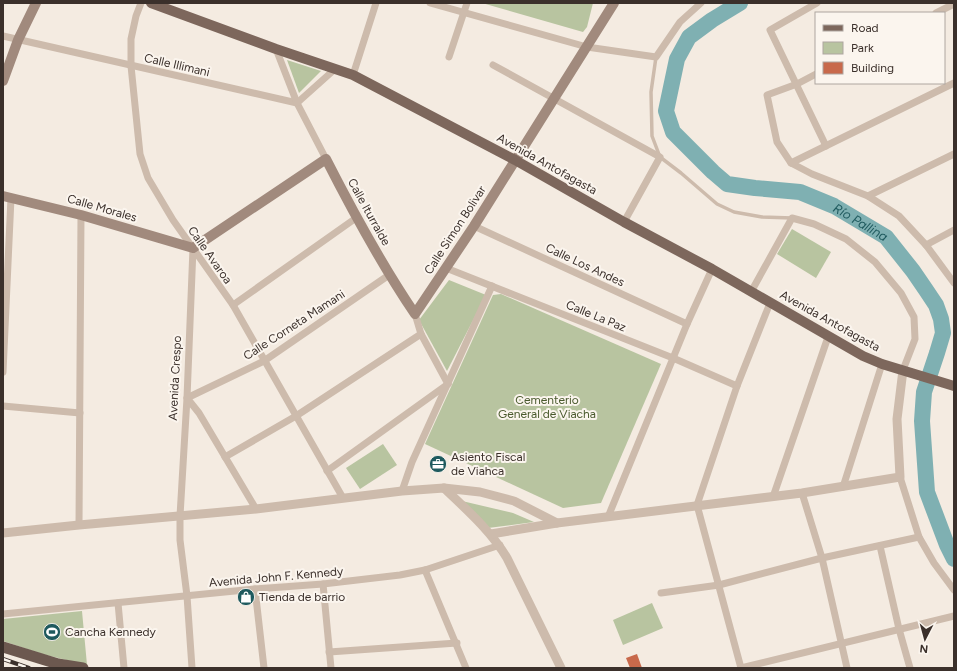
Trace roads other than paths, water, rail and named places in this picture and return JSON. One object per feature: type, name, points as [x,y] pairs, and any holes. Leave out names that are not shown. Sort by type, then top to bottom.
[{"type":"highway","points":[[3,647],[58,664],[83,668]]},
{"type":"main road","points":[[3,81],[18,40],[36,3]]},
{"type":"main road","name":"Avenida Antofagasta","points":[[151,3],[276,49],[353,75],[515,160],[624,222],[712,269],[863,356],[882,364],[950,384]]},
{"type":"main road","points":[[587,47],[614,3]]},
{"type":"main road","name":"Calle Simon Bolivar","points":[[415,314],[474,226],[587,47]]},
{"type":"main road","points":[[193,248],[326,159]]},
{"type":"main road","name":"Calle Iturralde","points":[[326,159],[356,218],[389,275],[415,314]]},
{"type":"main road","name":"Calle Morales","points":[[7,197],[81,215],[193,248]]},
{"type":"street","name":"Calle Avaroa","points":[[141,3],[136,16],[131,39],[131,66],[140,154],[148,178],[173,220],[233,305],[343,498]]},
{"type":"street","points":[[353,75],[376,3]]},
{"type":"street","points":[[430,3],[587,47],[656,57],[680,22],[700,3]]},
{"type":"street","points":[[449,57],[467,3]]},
{"type":"street","points":[[817,3],[770,30],[826,146]]},
{"type":"street","points":[[938,12],[954,4]]},
{"type":"street","name":"Calle Illimani","points":[[3,36],[296,103]]},
{"type":"street","name":"Calle Iturralde","points":[[276,49],[296,103],[326,159]]},
{"type":"street","points":[[493,65],[660,157],[624,222]]},
{"type":"street","points":[[296,103],[336,69]]},
{"type":"street","points":[[815,74],[796,84],[767,95],[777,142],[791,163],[812,174],[868,196],[899,216],[926,245],[954,283]]},
{"type":"street","points":[[791,163],[954,83]]},
{"type":"street","points":[[868,196],[954,154]]},
{"type":"street","points":[[3,372],[7,197]]},
{"type":"street","points":[[79,524],[81,215]]},
{"type":"street","points":[[233,305],[356,218]]},
{"type":"street","points":[[751,292],[792,218],[814,224],[846,239],[874,262],[901,293],[914,317],[915,339],[903,370],[897,419],[900,477],[919,537],[934,563],[954,590]]},
{"type":"street","name":"Calle Los Andes","points":[[474,226],[687,324]]},
{"type":"street","points":[[926,245],[954,230]]},
{"type":"street","name":"Avenida Crespo","points":[[192,668],[187,596],[180,540],[180,516],[187,398],[193,248]]},
{"type":"street","name":"Calle La Paz","points":[[446,268],[673,358],[737,386]]},
{"type":"street","points":[[608,517],[687,324],[712,269]]},
{"type":"street","name":"Calle Corneta Mamani","points":[[187,398],[264,361],[389,275]]},
{"type":"street","points":[[402,491],[412,462],[492,286]]},
{"type":"street","points":[[770,303],[737,386],[697,505],[741,668],[954,616]]},
{"type":"street","name":"Calle Iturralde","points":[[415,314],[421,334],[448,384]]},
{"type":"street","points":[[225,457],[296,416],[421,334]]},
{"type":"street","points":[[773,497],[828,337]]},
{"type":"street","points":[[843,487],[882,364]]},
{"type":"street","points":[[327,471],[448,384]]},
{"type":"street","points":[[187,398],[199,413],[256,508]]},
{"type":"street","points":[[3,406],[80,413]]},
{"type":"street","points":[[491,534],[558,522],[773,497],[900,477]]},
{"type":"street","points":[[3,533],[79,524],[256,508],[402,491],[444,488],[480,492],[514,501],[558,522]]},
{"type":"street","points":[[444,488],[491,534],[500,545],[562,668]]},
{"type":"street","points":[[802,493],[822,558],[847,668]]},
{"type":"street","points":[[661,593],[719,585],[822,558],[919,537]]},
{"type":"street","name":"Avenida John F. Kennedy","points":[[3,614],[255,589],[323,584],[400,575],[425,570],[500,545]]},
{"type":"street","points":[[880,546],[899,629],[910,668]]},
{"type":"street","points":[[425,570],[457,643],[466,668]]},
{"type":"street","points":[[323,584],[331,668]]},
{"type":"street","points":[[255,589],[264,668]]},
{"type":"street","points":[[118,603],[124,668]]},
{"type":"street","points":[[329,652],[457,643]]},
{"type":"lane","points":[[656,57],[651,92],[652,136],[660,157],[717,204],[734,212],[762,217],[792,218]]},
{"type":"waterway","name":"Río Pallina","points":[[740,3],[712,20],[689,37],[677,59],[666,111],[673,132],[727,184],[800,192],[834,206],[886,237],[913,271],[936,305],[941,319],[943,333],[924,392],[922,421],[927,492],[947,545],[954,559]]},
{"type":"railway","points":[[3,659],[29,668]]},
{"type":"place","name":"Asiento Fiscal de Viahca","points":[[438,464]]},
{"type":"place","name":"Tienda de barrio","points":[[246,597]]},
{"type":"place","name":"Cancha Kennedy","points":[[52,632]]},
{"type":"park label","name":"Cementerio General de Viacha","points":[[547,407]]}]
